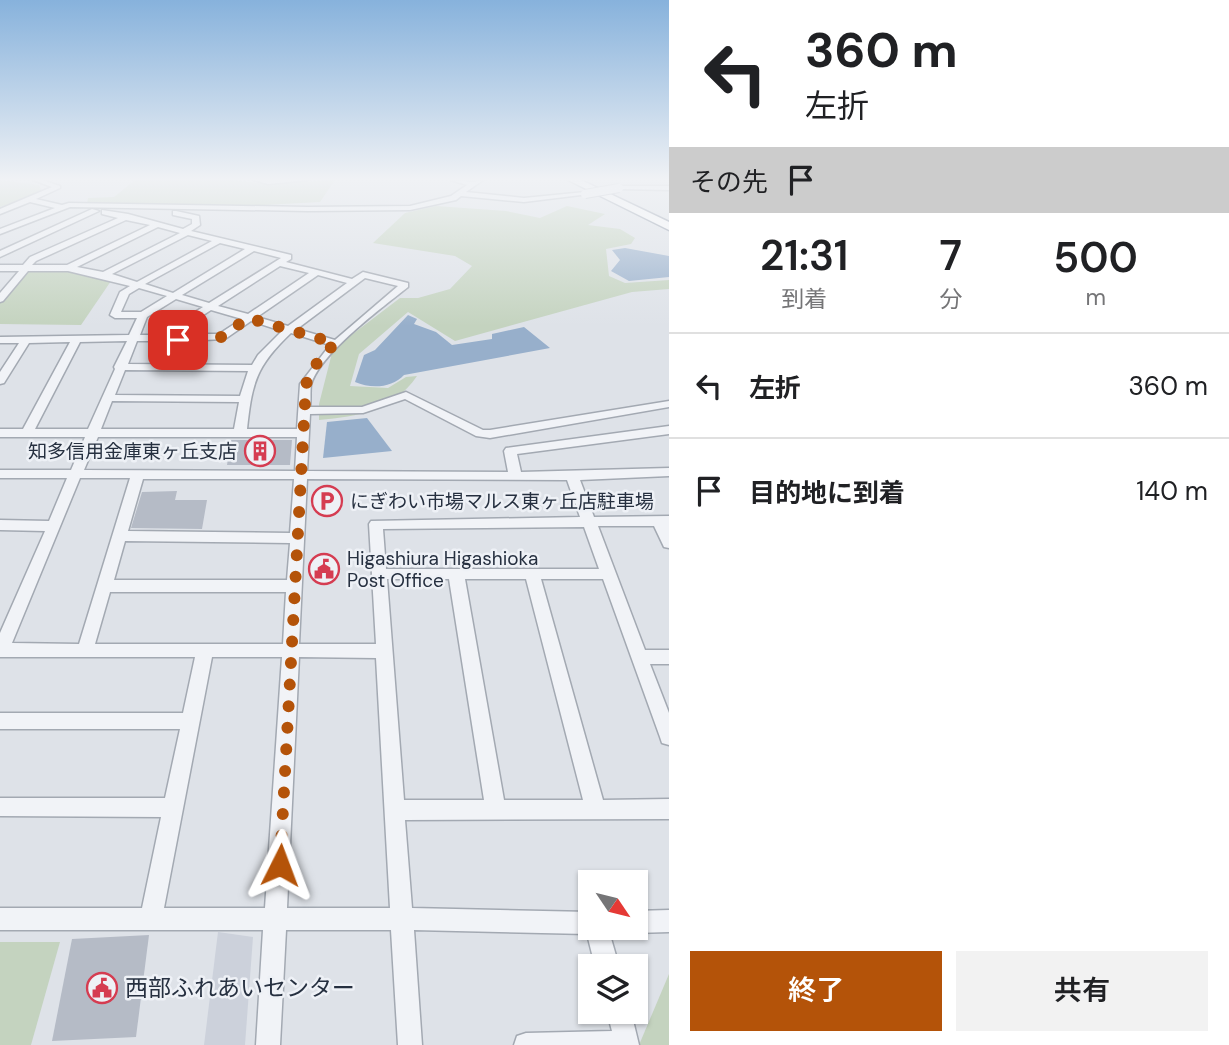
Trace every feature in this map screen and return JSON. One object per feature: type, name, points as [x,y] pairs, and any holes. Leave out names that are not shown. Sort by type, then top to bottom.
[{"type":"street","points":[[0,254],[56,229]]},
{"type":"street","points":[[0,299],[33,258],[99,229]]},
{"type":"street","points":[[68,268],[149,229]]},
{"type":"street","points":[[178,229],[288,257],[187,321],[178,340]]},
{"type":"street","points":[[104,275],[190,229]]},
{"type":"street","points":[[144,315],[115,315],[125,292],[219,240]]},
{"type":"street","points":[[253,248],[144,315],[119,367],[1,650],[384,651]]},
{"type":"street","points":[[279,263],[355,282]]},
{"type":"street","points":[[0,268],[68,268],[104,275],[335,343]]},
{"type":"street","points":[[0,340],[178,340],[221,337],[317,272]]},
{"type":"street","points":[[240,433],[244,398],[255,368],[289,330],[363,275],[405,285],[335,343],[318,361],[306,384],[268,1045]]},
{"type":"street","points":[[0,381],[26,340]]},
{"type":"street","points":[[27,433],[76,340]]},
{"type":"street","points":[[119,367],[255,368]]},
{"type":"street","points":[[306,411],[363,410],[406,395],[485,434],[669,404]]},
{"type":"street","points":[[106,398],[244,398]]},
{"type":"street","points":[[515,476],[510,451],[669,430]]},
{"type":"street","points":[[0,433],[303,433]]},
{"type":"street","points":[[0,474],[572,476],[669,472]]},
{"type":"street","points":[[85,650],[138,474]]},
{"type":"street","points":[[572,476],[669,737]]},
{"type":"street","points":[[410,1045],[376,524],[664,522],[669,543]]},
{"type":"street","points":[[0,525],[53,526]]},
{"type":"street","points":[[120,536],[298,538]]},
{"type":"street","points":[[456,574],[496,810]]},
{"type":"street","points":[[532,574],[596,810]]},
{"type":"street","points":[[379,575],[608,574]]},
{"type":"street","points":[[105,586],[295,586]]},
{"type":"street","points":[[151,919],[188,721],[205,650]]},
{"type":"street","points":[[638,657],[669,657]]},
{"type":"street","points":[[0,721],[188,721]]},
{"type":"street","points":[[0,807],[172,808]]},
{"type":"street","points":[[395,810],[669,809]]},
{"type":"street","points":[[0,919],[402,919],[578,923]]},
{"type":"street","points":[[648,922],[669,921]]},
{"type":"street","points":[[526,1045],[627,1043],[622,1024]]},
{"type":"shaded area","points":[[218,932],[253,937],[245,1045],[204,1045]]},
{"type":"green space","points":[[388,229],[620,229],[635,238],[631,244],[606,249],[609,276],[625,283],[669,280],[669,289],[632,292],[455,341],[408,312],[359,354],[350,386],[388,388],[406,377],[417,376],[397,398],[386,405],[361,414],[319,420],[319,404],[333,349],[400,298],[418,298],[450,289],[472,266],[455,256],[373,243]]},
{"type":"green space","points":[[21,270],[77,272],[111,281],[81,325],[0,324],[0,298]]},
{"type":"green space","points":[[0,942],[60,942],[31,1045],[0,1045]]},
{"type":"green space","points":[[669,974],[669,1045],[639,1045]]},
{"type":"water","points":[[625,248],[669,256],[669,277],[629,281],[611,271],[620,260],[612,250]]},
{"type":"water","points":[[408,315],[417,319],[414,324],[436,332],[452,345],[492,339],[492,334],[524,327],[550,348],[404,375],[394,383],[381,386],[355,382],[364,355],[375,350]]},
{"type":"water","points":[[367,418],[392,451],[323,458],[327,422]]},
{"type":"building","name":"知多信用金庫東ヶ丘支店","points":[[231,440],[292,440],[290,465],[227,465]]},
{"type":"building","points":[[177,491],[175,500],[207,500],[202,529],[131,528],[142,492]]},
{"type":"building","name":"西部ふれあいセンター","points":[[149,935],[136,1037],[52,1041],[72,939]]},
{"type":"place","name":"知多信用金庫東ヶ丘支店","points":[[260,451]]},
{"type":"place","name":"にぎわい市場マルス東ヶ丘店駐車場","points":[[327,501]]},
{"type":"place","name":"Higashiura Higashioka Post Office","points":[[324,569]]},
{"type":"place","name":"西部ふれあいセンター","points":[[102,988]]},
{"type":"route","points":[[178,340],[221,337],[248,318],[335,343],[318,361],[306,384],[280,865]]}]
